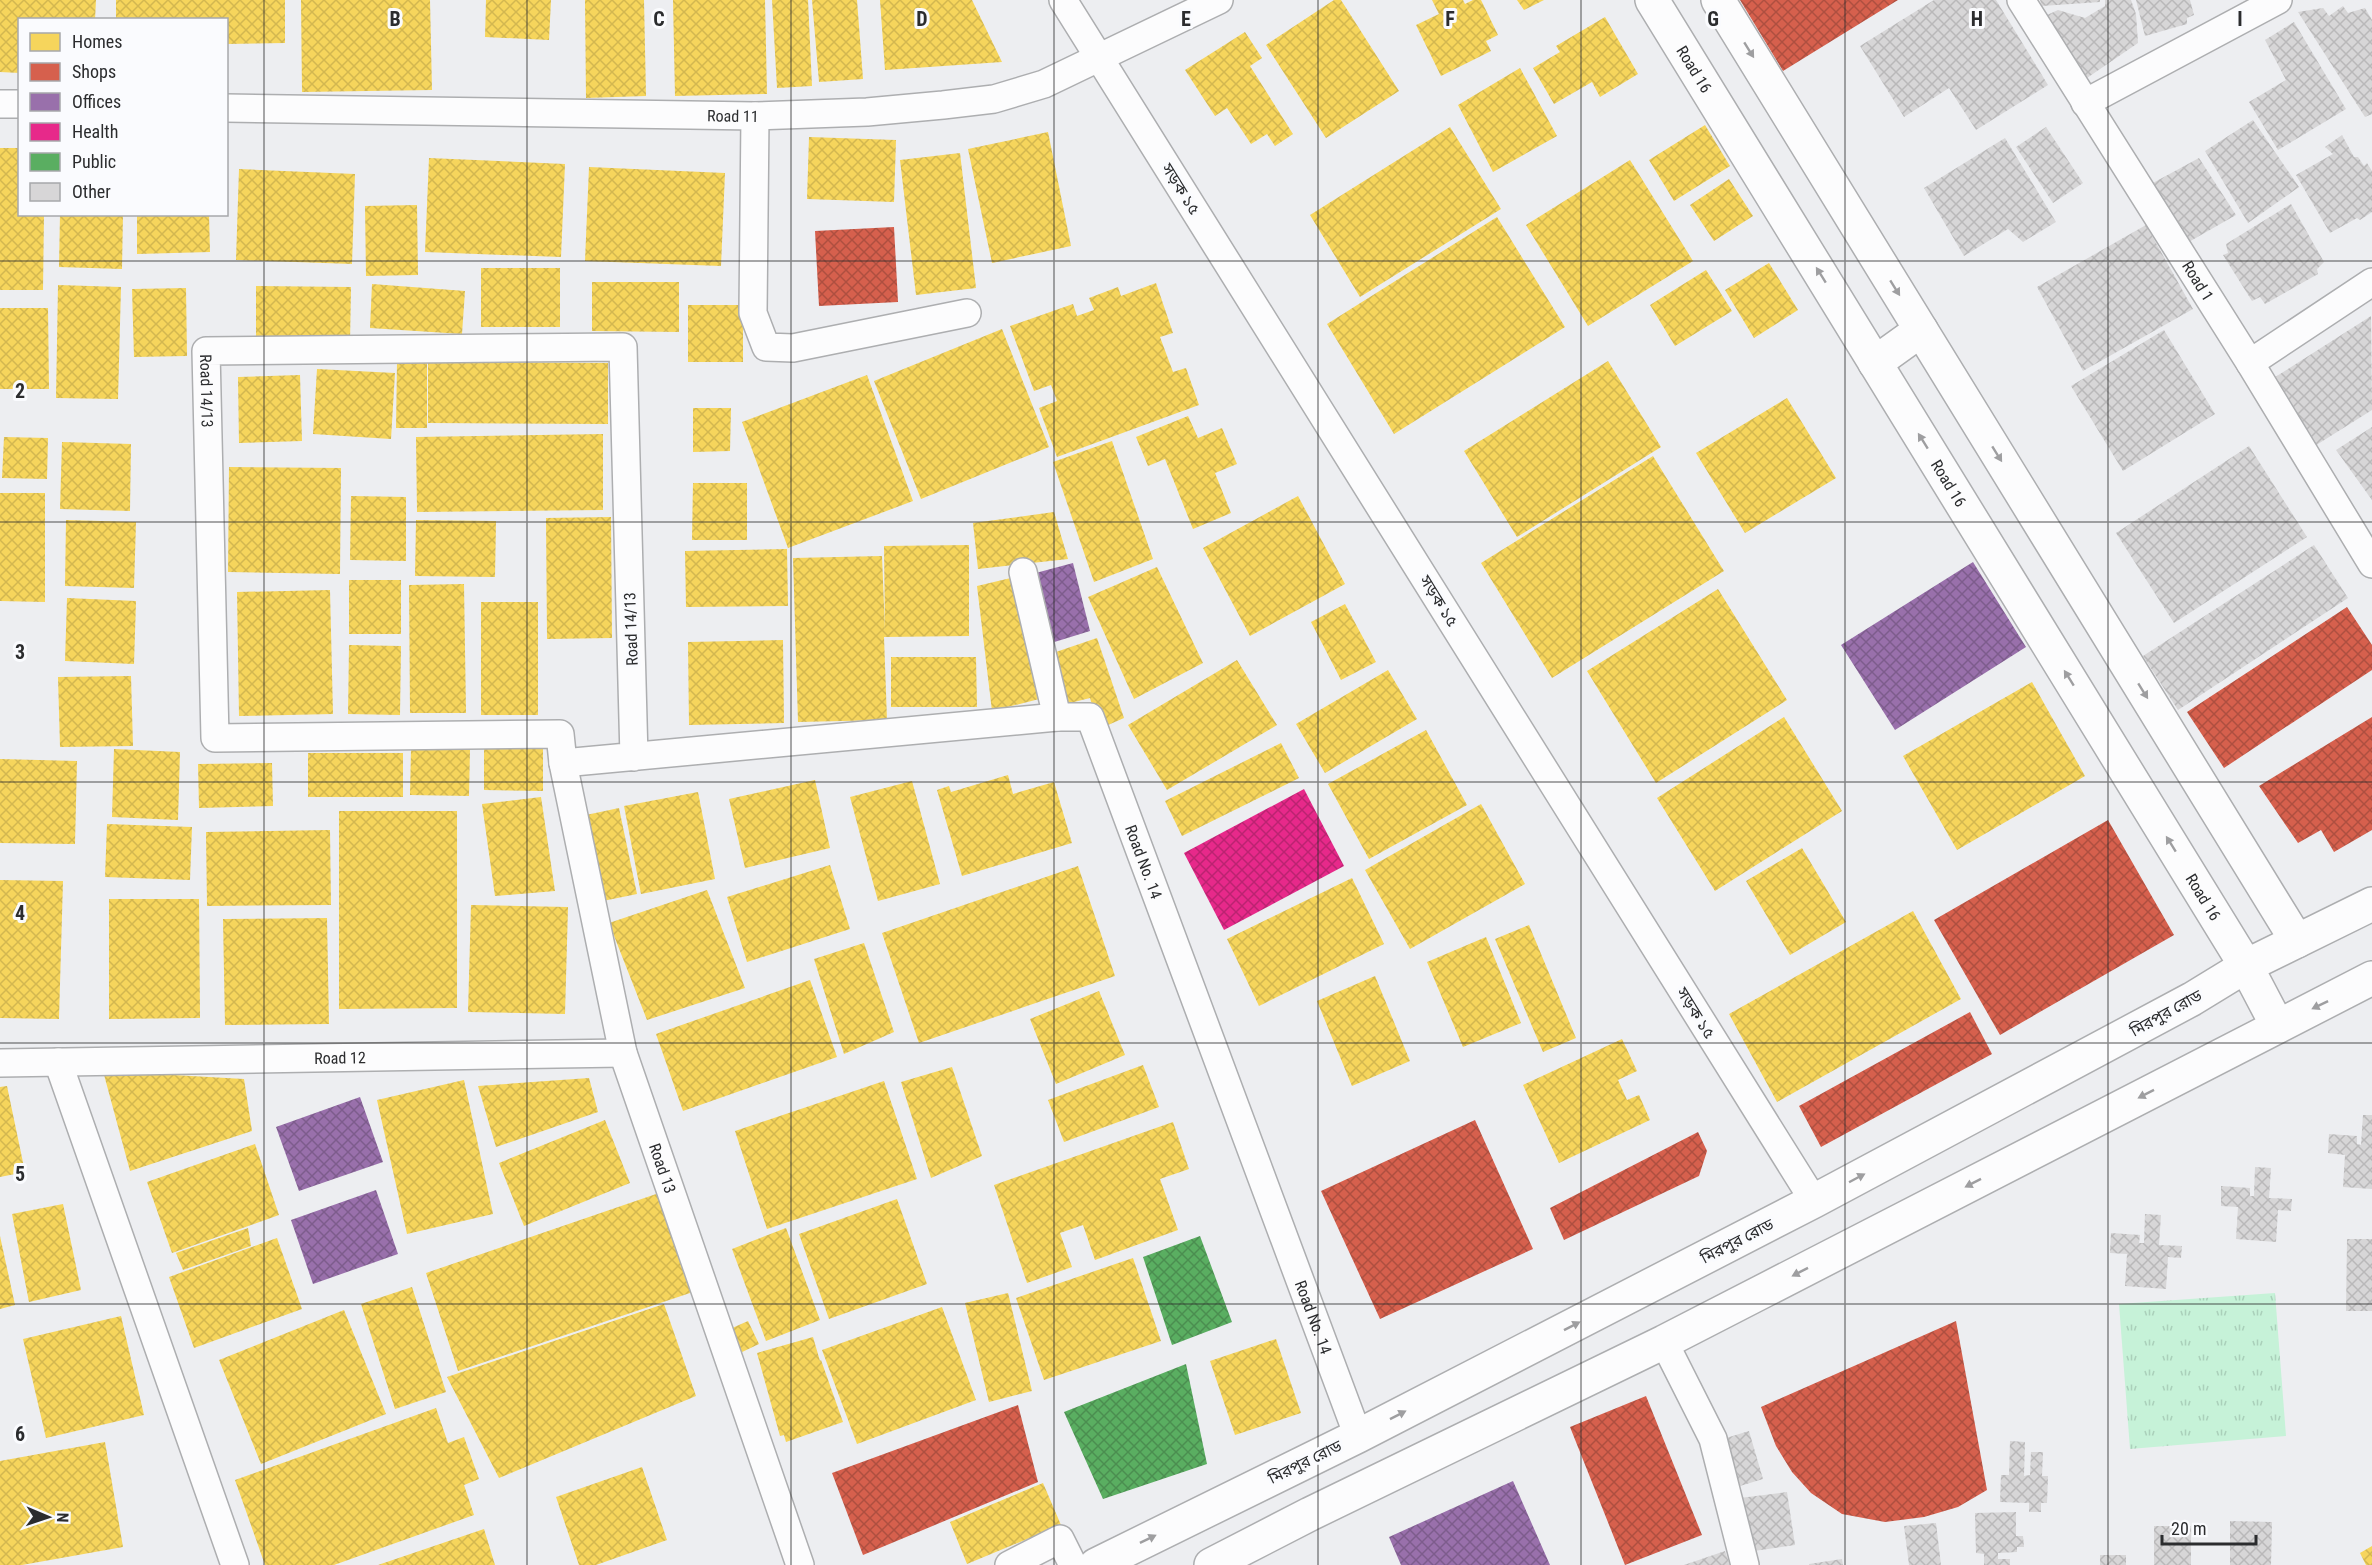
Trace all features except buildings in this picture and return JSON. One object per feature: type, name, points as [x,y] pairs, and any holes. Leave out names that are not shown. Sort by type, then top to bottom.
[{"type":"main road","name":"Road 16","points":[[1652,0],[2246,966],[2277,1026]]},
{"type":"main road","points":[[1718,0],[2297,941]]},
{"type":"main road","points":[[1875,363],[1921,330]]},
{"type":"main road","name":"মিরপুর রোড","points":[[1096,1565],[1358,1436],[1814,1201],[2192,999],[2246,966],[2372,904]]},
{"type":"main road","points":[[1211,1565],[1310,1514],[1664,1342],[2372,978]]},
{"type":"main road","points":[[1289,1469],[1310,1514]]},
{"type":"street","name":"সড়ক ১৫","points":[[1063,0],[1814,1201]]},
{"type":"street","name":"Road 11","points":[[228,108],[755,116],[867,112],[994,99],[1044,84],[1219,0]]},
{"type":"street","name":"Road 1","points":[[2021,0],[2250,363],[2372,564]]},
{"type":"street","points":[[2085,104],[2278,0]]},
{"type":"street","points":[[0,104],[18,104]]},
{"type":"street","points":[[755,116],[753,313],[766,347],[793,348],[967,313]]},
{"type":"street","points":[[2250,363],[2372,282]]},
{"type":"street","name":"Road 14/13","points":[[563,763],[560,734],[215,738],[206,351],[623,347],[634,757]]},
{"type":"street","points":[[1023,572],[1057,717]]},
{"type":"street","name":"Road No. 14","points":[[634,757],[1057,717],[1090,717],[1358,1436]]},
{"type":"street","points":[[563,763],[634,757]]},
{"type":"street","name":"Road 13","points":[[563,763],[623,1053],[800,1565]]},
{"type":"street","name":"Road 12","points":[[0,1064],[623,1053]]},
{"type":"street","points":[[58,1062],[235,1565]]},
{"type":"street","points":[[1664,1342],[1713,1439],[1745,1565]]},
{"type":"street","points":[[1009,1565],[1060,1539],[1073,1565]]},
{"type":"green space","points":[[2275,1293],[2286,1436],[2130,1449],[2119,1304]]}]
